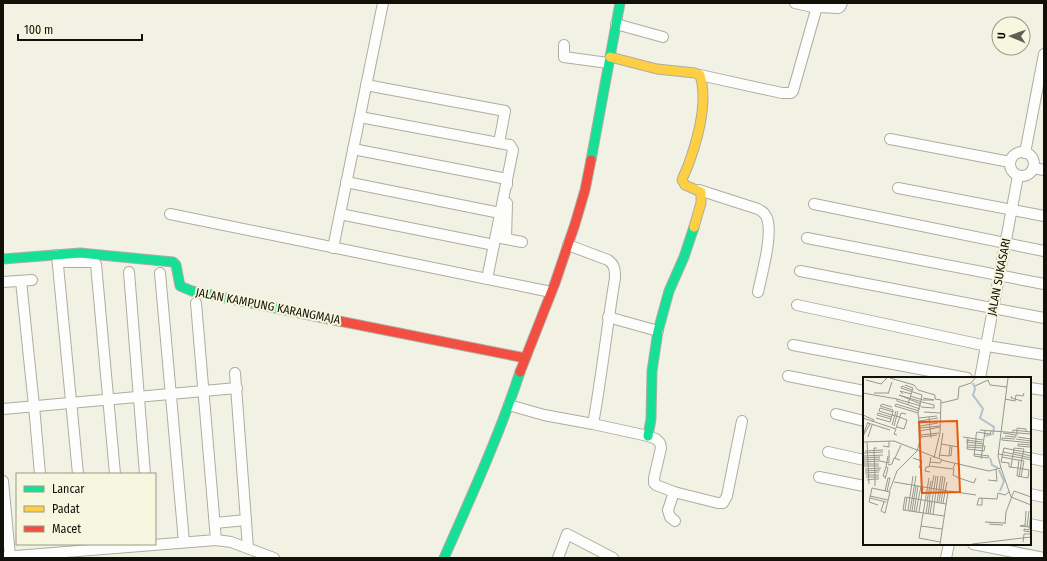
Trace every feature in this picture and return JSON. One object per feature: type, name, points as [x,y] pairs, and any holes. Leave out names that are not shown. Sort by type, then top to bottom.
[{"type":"street","points":[[333,248],[383,3]]},
{"type":"street","points":[[444,558],[509,405],[525,358],[568,245],[584,190],[620,3]]},
{"type":"street","points":[[795,3],[818,8],[838,8],[842,3]]},
{"type":"street","points":[[564,45],[564,57],[609,60],[658,69],[688,72],[782,93],[790,93],[793,91],[814,13],[818,8]]},
{"type":"street","points":[[616,24],[663,37]]},
{"type":"street","points":[[1025,153],[1044,54]]},
{"type":"street","points":[[700,75],[702,81],[701,111],[690,160],[682,180],[685,186],[758,209],[764,213],[768,225],[768,235],[758,292]]},
{"type":"street","points":[[366,85],[505,111],[499,143]]},
{"type":"street","points":[[360,117],[510,145],[513,150],[487,279]]},
{"type":"street","points":[[890,139],[1010,162]]},
{"type":"street","points":[[353,148],[507,179]]},
{"type":"street","points":[[1017,153],[1025,153],[1033,160],[1033,168],[1026,176],[1018,176],[1011,169],[1010,162],[1017,153]]},
{"type":"street","points":[[1033,168],[1044,170]]},
{"type":"street","name":"JALAN SUKASARI","points":[[980,377],[1018,176]]},
{"type":"street","points":[[506,239],[507,179]]},
{"type":"street","points":[[346,182],[500,213]]},
{"type":"street","points":[[898,188],[1044,216]]},
{"type":"street","points":[[648,436],[652,407],[652,371],[658,331],[669,291],[684,257],[697,219],[701,198],[701,192],[699,190]]},
{"type":"street","points":[[814,204],[1044,251]]},
{"type":"street","points":[[170,214],[551,292]]},
{"type":"street","points":[[340,214],[495,241],[506,239],[522,242]]},
{"type":"street","points":[[807,238],[1044,284]]},
{"type":"street","points":[[568,245],[608,260],[615,268],[615,278],[593,424]]},
{"type":"street","name":"JALAN KAMPUNG KARANGMAJA","points":[[3,259],[58,258],[80,253],[173,262],[177,267],[180,286],[184,288],[525,358]]},
{"type":"street","points":[[78,473],[58,258],[92,262],[96,264],[115,473]]},
{"type":"street","points":[[800,271],[1044,318]]},
{"type":"street","points":[[129,272],[146,473]]},
{"type":"street","points":[[160,273],[184,542]]},
{"type":"street","points":[[3,282],[32,280]]},
{"type":"street","points":[[21,281],[40,473]]},
{"type":"street","points":[[196,303],[216,540]]},
{"type":"street","points":[[797,305],[987,346],[1044,356]]},
{"type":"street","points":[[608,317],[658,331]]},
{"type":"street","points":[[793,345],[962,377]]},
{"type":"street","points":[[235,373],[248,548]]},
{"type":"street","points":[[788,376],[863,391]]},
{"type":"street","points":[[3,409],[236,388]]},
{"type":"street","points":[[1031,388],[1044,390]]},
{"type":"street","points":[[509,405],[544,415],[648,436],[659,441],[661,445],[654,483],[674,492],[718,503],[723,503],[727,496],[742,421]]},
{"type":"street","points":[[836,414],[863,421]]},
{"type":"street","points":[[1031,423],[1044,426]]},
{"type":"street","points":[[828,452],[863,460]]},
{"type":"street","points":[[1031,458],[1044,461]]},
{"type":"street","points":[[819,477],[863,486]]},
{"type":"street","points":[[3,481],[5,557],[44,552],[118,549],[144,545]]},
{"type":"street","points":[[674,492],[668,510],[670,517],[675,521]]},
{"type":"street","points":[[1031,494],[1044,497]]},
{"type":"street","points":[[215,522],[246,520]]},
{"type":"street","points":[[1031,524],[1044,527]]},
{"type":"street","points":[[558,558],[567,534],[596,554],[613,558]]},
{"type":"street","points":[[156,544],[216,540],[231,542],[274,558]]},
{"type":"street","points":[[946,558],[949,545]]},
{"type":"street","points":[[979,545],[1044,558]]},
{"type":"traffic: fast","points":[[591,160],[620,3]]},
{"type":"traffic: fast","points":[[648,436],[651,419],[652,371],[658,331],[669,291],[684,257],[694,227]]},
{"type":"traffic: fast","points":[[3,259],[80,253],[173,262],[176,265],[180,286],[192,291],[329,319]]},
{"type":"traffic: fast","points":[[444,558],[494,443],[520,372]]},
{"type":"traffic: slow","points":[[610,57],[657,69],[695,73],[700,75],[703,96],[699,131],[682,180],[685,185],[701,192],[701,203],[694,227]]},
{"type":"traffic: jam","points":[[520,372],[555,283],[575,224],[585,190],[591,160]]},
{"type":"traffic: jam","points":[[329,319],[525,358]]}]
